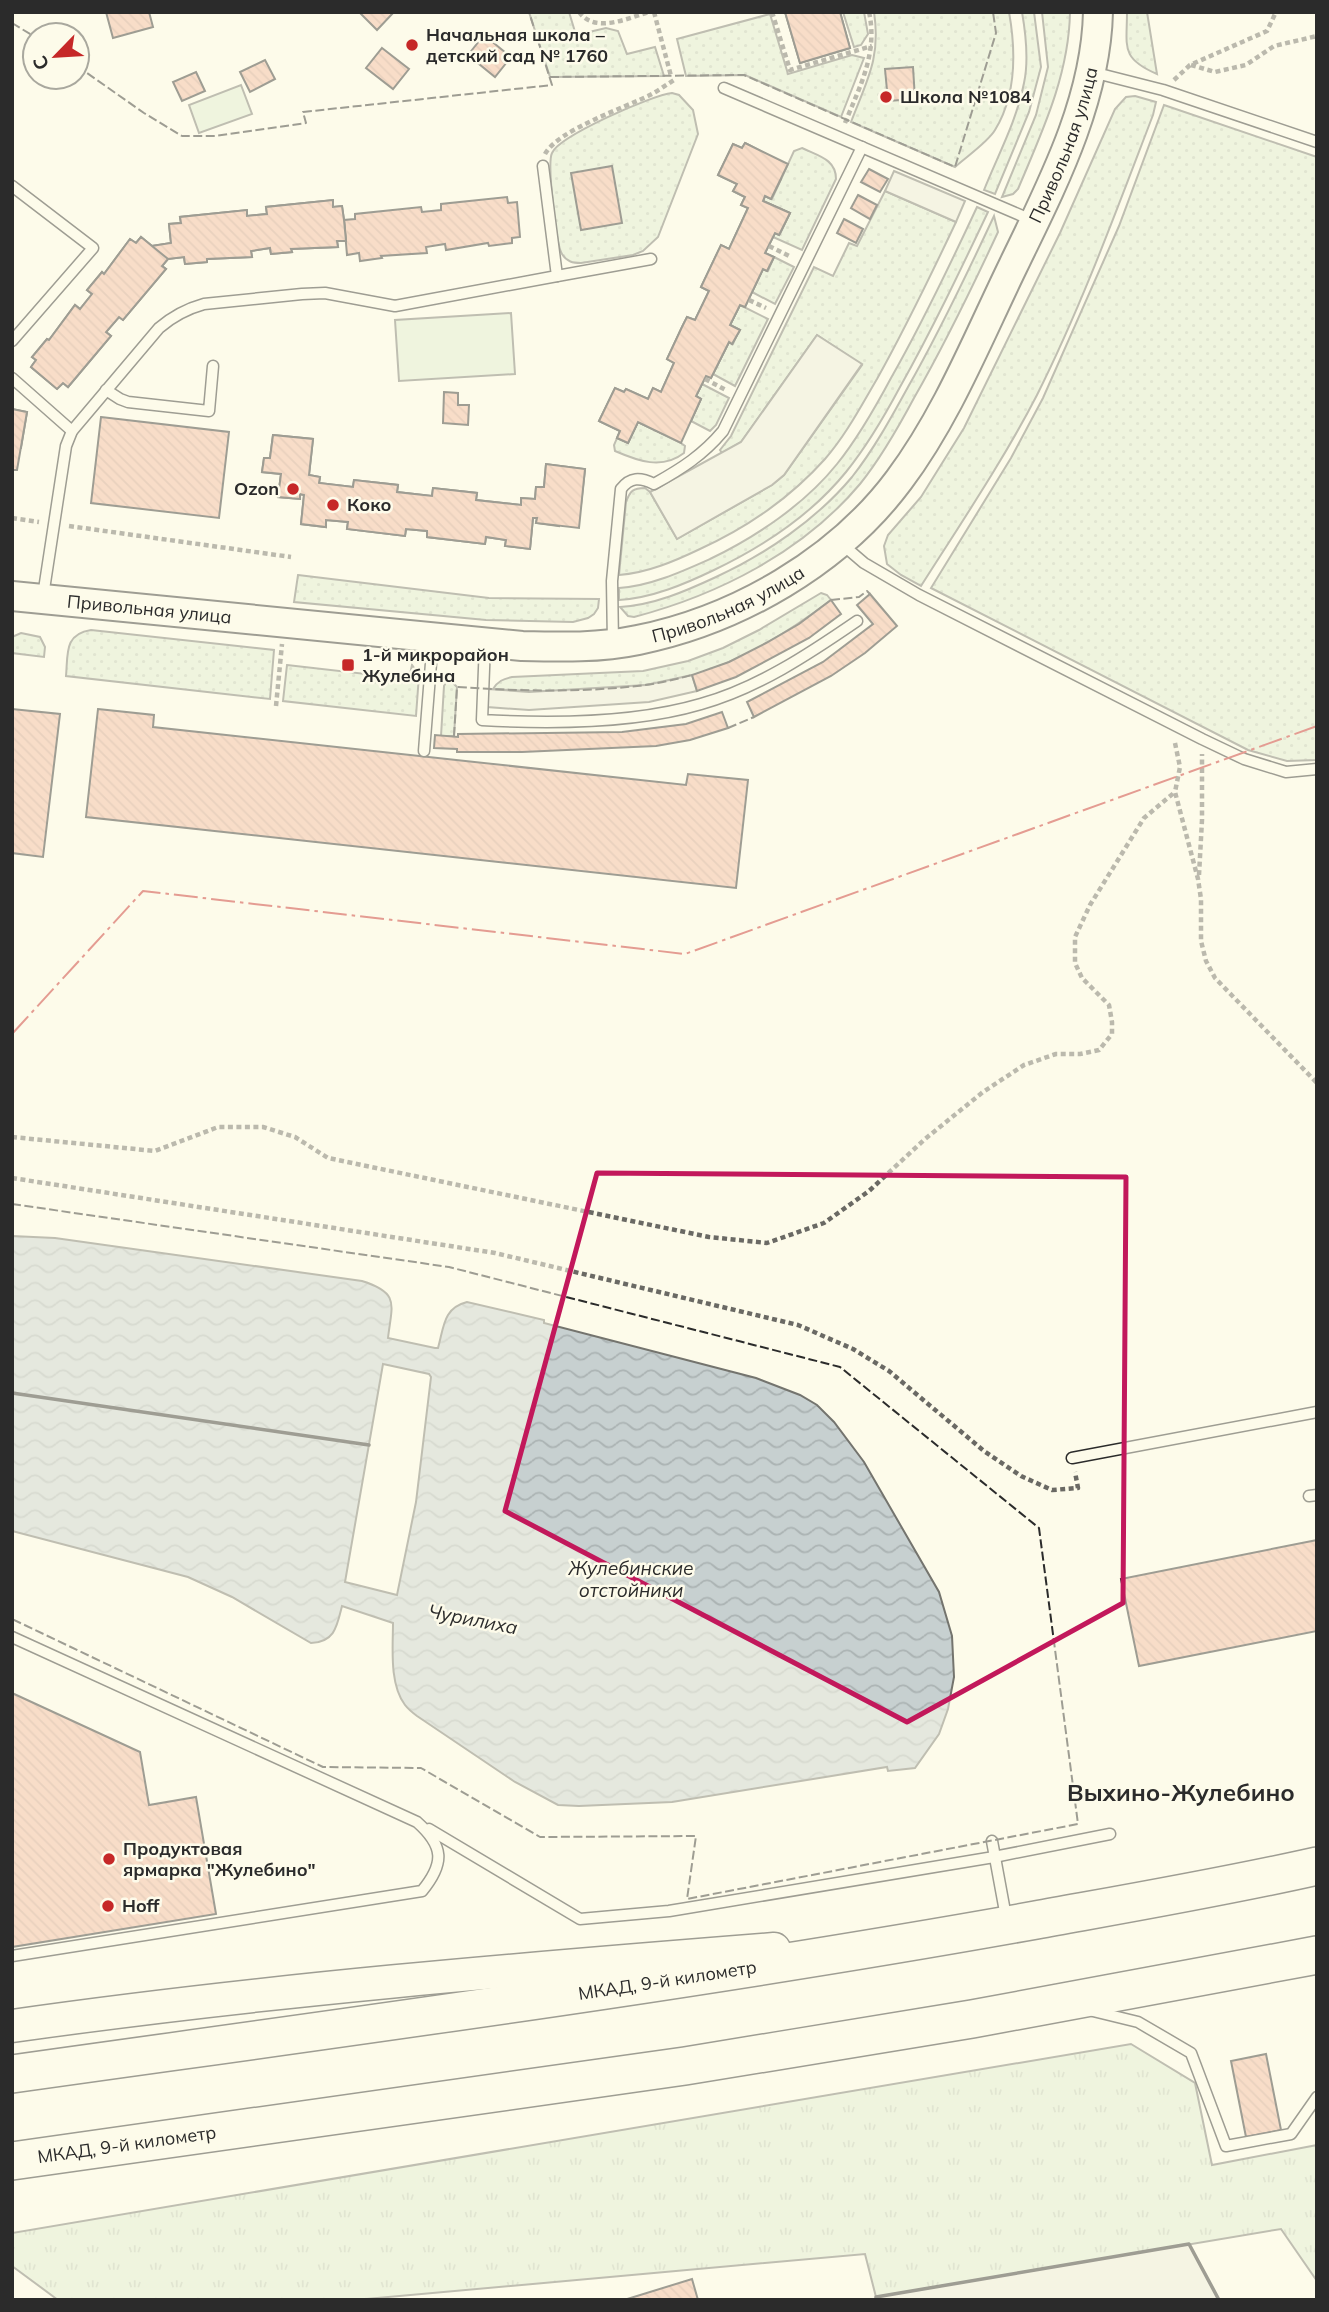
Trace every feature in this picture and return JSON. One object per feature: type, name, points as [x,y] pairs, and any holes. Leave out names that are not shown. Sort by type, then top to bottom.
[{"type":"highway","name":"МКАД, 9-й километр","points":[[12,2074],[672,1981],[957,1934],[1252,1881],[1317,1866]]},
{"type":"highway","name":"МКАД, 9-й километр","points":[[12,2161],[685,2066],[1061,2003],[1317,1955]]},
{"type":"main road","name":"Привольная улица","points":[[12,596],[485,643],[568,648],[613,644],[678,630],[744,603],[798,572],[840,542],[899,480],[920,447],[946,403],[1034,222],[1073,133],[1091,72],[1098,32],[1098,12]]},
{"type":"main road","points":[[12,2026],[159,2005],[472,1973],[957,1934]]},
{"type":"lane","points":[[1091,72],[1163,90],[1317,142]]},
{"type":"lane","points":[[724,88],[1034,222]]},
{"type":"lane","points":[[613,644],[612,581],[621,489],[626,482],[634,479],[645,479],[654,484],[697,458],[723,431],[862,147]]},
{"type":"lane","points":[[543,166],[557,276]]},
{"type":"lane","points":[[12,186],[93,248],[12,341]]},
{"type":"lane","points":[[42,600],[66,446],[72,431],[169,320],[204,304],[302,294],[325,293],[395,306],[651,259]]},
{"type":"lane","points":[[106,390],[128,402],[209,411],[213,366]]},
{"type":"lane","points":[[12,377],[72,431]]},
{"type":"lane","points":[[840,542],[864,563],[919,595],[1244,759],[1286,772],[1317,769]]},
{"type":"lane","points":[[485,643],[482,720],[592,720],[651,715],[701,704],[780,670],[857,621]]},
{"type":"lane","points":[[424,751],[433,638]]},
{"type":"lane","points":[[1072,1458],[1317,1412]]},
{"type":"lane","points":[[12,1637],[416,1822],[580,1919],[669,1911],[994,1857],[1110,1834]]},
{"type":"lane","points":[[12,1956],[422,1891],[435,1875],[440,1857],[433,1836],[416,1822]]},
{"type":"lane","points":[[992,1841],[1007,1925]]},
{"type":"lane","points":[[1061,2003],[1138,2022],[1191,2053],[1226,2146],[1291,2134],[1317,2097]]},
{"type":"path","points":[[543,166],[549,147],[565,135],[653,94],[672,78],[652,12],[597,23],[584,19],[579,12]]},
{"type":"path","points":[[772,12],[790,70],[872,46]]},
{"type":"path","points":[[843,127],[870,56],[872,34],[869,12]]},
{"type":"path","points":[[1163,90],[1190,65],[1267,30],[1276,12]]},
{"type":"path","points":[[1190,65],[1215,72],[1246,65],[1274,46],[1317,36]]},
{"type":"path","points":[[769,246],[805,264]]},
{"type":"path","points":[[705,379],[740,396]]},
{"type":"path","points":[[12,518],[291,557]]},
{"type":"path","points":[[276,706],[284,624]]},
{"type":"path","points":[[1167,722],[1176,745],[1180,767],[1175,792],[1199,879]]},
{"type":"path","points":[[1202,739],[1199,879],[1201,941],[1206,961],[1216,978],[1317,1083]]},
{"type":"path","points":[[12,1138],[155,1151],[218,1127],[264,1127],[295,1138],[328,1158],[709,1237],[767,1243],[824,1223],[869,1191],[925,1139],[982,1093],[1024,1065],[1056,1054],[1080,1054],[1099,1050],[1112,1034],[1109,1005],[1082,978],[1075,963],[1075,937],[1090,905],[1144,818],[1175,792]]},
{"type":"path","points":[[12,1178],[495,1253],[798,1325],[853,1349],[889,1371],[984,1451],[1021,1476],[1052,1490],[1078,1488],[1072,1458]]},
{"type":"highlighted area","points":[[597,1173],[1126,1177],[1123,1603],[907,1722],[505,1511]]},
{"type":"green space","points":[[529,12],[569,12],[576,35],[606,28],[618,31],[627,54],[655,47],[664,76],[550,77]]},
{"type":"green space","points":[[843,12],[864,12],[868,34],[861,45],[854,47]]},
{"type":"green space","points":[[874,12],[1009,12],[1013,72],[1007,102],[992,135],[955,167],[851,122],[874,56]]},
{"type":"green space","points":[[1022,12],[1034,12],[1041,67],[1029,112],[995,194],[984,190],[1012,124],[1026,74]]},
{"type":"green space","points":[[1042,12],[1070,12],[1065,58],[1053,103],[1018,189],[1013,194],[1002,197],[1036,115],[1048,67]]},
{"type":"green space","points":[[1127,12],[1147,12],[1157,74],[1131,57],[1127,43]]},
{"type":"green space","points":[[770,14],[788,74],[852,55],[864,58],[841,117],[745,75],[686,76],[677,39]]},
{"type":"green space","points":[[241,85],[252,114],[199,133],[189,105]]},
{"type":"green space","points":[[672,93],[679,95],[693,110],[698,134],[658,237],[643,251],[633,255],[581,263],[568,260],[562,254],[555,221],[551,187],[552,153],[571,137],[607,117]]},
{"type":"green space","points":[[1135,96],[1156,102],[1153,115],[1069,326],[1037,395],[1010,444],[921,586],[887,564],[884,546],[888,535],[921,497],[964,428],[1060,233],[1115,109],[1126,97]]},
{"type":"green space","points":[[1164,105],[1317,157],[1317,760],[1287,761],[1248,750],[931,588],[1011,458],[1043,398],[1119,226]]},
{"type":"green space","points":[[802,148],[829,163],[836,179],[802,250],[773,237],[775,233],[780,234],[790,213],[763,201],[765,196],[772,199],[794,151]]},
{"type":"green space","points":[[885,191],[956,222],[888,359],[840,440],[798,486],[751,521],[717,541],[671,562],[640,572],[619,575],[626,502],[632,491],[645,488],[650,492],[677,539],[772,485],[784,475],[862,365],[817,335],[741,442],[722,453],[720,450],[731,436],[814,267],[833,276],[849,243],[857,246]]},
{"type":"green space","points":[[977,207],[988,212],[923,344],[875,431],[833,487],[785,528],[732,561],[668,590],[619,600],[619,588],[677,573],[745,540],[795,506],[824,479],[852,444],[879,400],[925,315]]},
{"type":"green space","points":[[994,216],[998,232],[958,316],[895,432],[860,484],[812,530],[757,568],[665,608],[634,617],[628,616],[620,607],[681,592],[753,558],[807,521],[852,477],[882,433],[920,366]]},
{"type":"green space","points":[[774,257],[794,267],[775,304],[752,292],[763,269],[768,271]]},
{"type":"green space","points":[[740,305],[768,319],[735,386],[713,374],[729,342],[733,344],[739,330],[730,325]]},
{"type":"green space","points":[[511,313],[515,374],[399,381],[395,320]]},
{"type":"green space","points":[[702,384],[729,398],[716,425],[710,431],[691,421],[701,399],[696,396]]},
{"type":"green space","points":[[638,422],[681,443],[685,446],[684,453],[667,461],[650,462],[615,451],[617,438],[628,443]]},
{"type":"green space","points":[[298,575],[489,598],[599,599],[594,614],[573,622],[486,620],[294,602]]},
{"type":"green space","points":[[821,593],[831,600],[781,634],[728,663],[690,676],[642,685],[592,690],[493,689],[501,681],[512,677],[643,671],[688,661],[759,630]]},
{"type":"green space","points":[[91,630],[274,650],[270,699],[66,676],[69,646],[76,636]]},
{"type":"green space","points":[[21,633],[40,637],[45,647],[44,657],[12,653],[12,637]]},
{"type":"green space","points":[[287,665],[409,679],[412,665],[419,675],[416,716],[283,701]]},
{"type":"green space","points":[[451,681],[457,687],[454,736],[441,736],[444,686]]},
{"type":"green space","points":[[1131,2044],[1195,2083],[1212,2165],[1317,2145],[1317,2281],[1281,2229],[876,2297],[865,2254],[355,2300],[58,2300],[12,2266],[12,2233]]},
{"type":"shaded area","points":[[894,171],[965,201],[956,222],[885,191]]},
{"type":"shaded area","points":[[817,335],[862,364],[784,475],[772,485],[677,539],[650,492],[741,442]]},
{"type":"shaded area","points":[[692,675],[697,691],[649,702],[529,710],[487,707],[488,689],[529,692],[646,685]]},
{"type":"shaded area","points":[[1189,2244],[1219,2300],[876,2300],[876,2297]]},
{"type":"water","name":"Жулебинские отстойники","points":[[12,1236],[55,1238],[362,1281],[383,1290],[391,1301],[388,1338],[438,1348],[449,1314],[467,1302],[544,1320],[544,1323],[756,1378],[800,1395],[817,1405],[834,1422],[864,1462],[939,1592],[952,1636],[954,1677],[948,1709],[939,1734],[915,1768],[888,1771],[887,1767],[672,1802],[558,1805],[515,1782],[406,1706],[396,1687],[394,1676],[393,1623],[342,1606],[334,1632],[325,1640],[311,1643],[232,1597],[188,1577],[12,1531]],"holes":[[[383,1364],[429,1374],[431,1377],[416,1502],[397,1595],[345,1582]]]},
{"type":"building","points":[[106,12],[149,12],[153,27],[113,38]]},
{"type":"building","points":[[359,12],[394,12],[377,30]]},
{"type":"building","points":[[785,12],[840,12],[850,48],[800,63]]},
{"type":"building","points":[[785,12],[840,12],[850,48],[800,63]]},
{"type":"building","points":[[484,35],[511,57],[495,77],[468,55]]},
{"type":"building","points":[[382,48],[409,69],[393,89],[366,68]]},
{"type":"building","points":[[265,60],[275,79],[250,92],[240,72]]},
{"type":"building","points":[[913,67],[915,99],[888,101],[885,69]]},
{"type":"building","points":[[196,72],[205,91],[182,101],[173,82]]},
{"type":"building","points":[[745,143],[766,154],[759,168],[781,179],[771,199],[765,196],[763,201],[790,213],[779,235],[775,233],[765,253],[774,257],[767,271],[763,269],[745,307],[740,305],[730,325],[740,330],[732,344],[729,342],[711,378],[706,376],[696,396],[701,399],[691,421],[673,413],[663,434],[638,422],[628,443],[617,438],[620,431],[599,421],[615,388],[624,392],[626,389],[648,399],[653,388],[661,392],[674,363],[667,359],[682,327],[687,317],[695,320],[709,291],[701,287],[721,245],[729,249],[748,208],[741,205],[745,197],[733,191],[737,184],[718,175],[733,144],[742,148]]},
{"type":"building","points":[[745,143],[788,164],[771,199],[765,196],[763,201],[790,213],[779,235],[775,233],[765,253],[774,257],[767,271],[763,269],[745,307],[740,305],[730,325],[740,330],[732,344],[729,342],[711,378],[706,376],[696,396],[701,399],[681,443],[638,422],[628,443],[617,438],[620,431],[599,421],[615,388],[624,392],[626,389],[648,399],[653,388],[661,392],[674,363],[667,359],[682,327],[687,317],[695,320],[709,291],[701,287],[721,245],[729,249],[748,208],[741,205],[745,197],[733,191],[737,184],[718,175],[733,144],[742,148]]},
{"type":"building","points":[[612,166],[622,223],[581,230],[571,173]]},
{"type":"building","points":[[869,169],[888,179],[880,192],[861,182]]},
{"type":"building","points":[[858,195],[877,205],[870,219],[851,208]]},
{"type":"building","points":[[507,197],[508,203],[517,202],[520,237],[512,238],[512,243],[489,246],[488,243],[446,250],[445,244],[426,247],[427,253],[381,256],[382,258],[360,261],[359,253],[347,255],[344,220],[355,219],[355,214],[421,207],[422,212],[441,210],[441,204]]},
{"type":"building","points":[[333,200],[333,207],[342,206],[344,220],[346,241],[337,241],[338,247],[291,249],[292,252],[271,254],[270,248],[251,251],[252,257],[207,259],[207,262],[185,264],[184,257],[168,259],[152,246],[171,243],[169,224],[181,223],[180,217],[247,210],[247,216],[267,214],[266,207]]},
{"type":"building","points":[[333,200],[333,207],[342,206],[344,220],[346,241],[337,241],[338,247],[291,249],[292,252],[271,254],[270,248],[251,251],[252,257],[207,259],[207,262],[185,264],[184,257],[168,259],[162,266],[166,269],[123,320],[119,317],[106,332],[111,336],[68,387],[63,383],[57,389],[31,367],[36,360],[32,357],[47,339],[49,340],[75,305],[80,309],[92,294],[87,290],[102,272],[104,274],[130,239],[136,243],[141,237],[152,246],[171,243],[169,224],[181,223],[180,217],[247,210],[247,216],[267,214],[266,207]]},
{"type":"building","points":[[844,219],[863,229],[856,243],[837,233]]},
{"type":"building","points":[[141,237],[168,259],[162,266],[166,269],[123,320],[119,317],[106,332],[111,336],[68,387],[63,383],[57,389],[31,367],[36,360],[32,357],[47,339],[49,340],[75,305],[80,309],[92,294],[87,290],[102,272],[104,274],[130,239],[136,243]]},
{"type":"building","points":[[444,392],[458,393],[458,405],[469,405],[468,425],[443,423]]},
{"type":"building","points":[[12,409],[27,412],[21,448],[12,447]]},
{"type":"building","points":[[12,409],[27,412],[17,470],[12,470]]},
{"type":"building","points":[[101,417],[229,432],[219,518],[91,503]]},
{"type":"building","points":[[273,435],[313,439],[309,475],[320,477],[319,483],[353,487],[354,480],[398,485],[397,492],[432,496],[433,488],[477,493],[476,500],[521,505],[521,498],[535,499],[536,487],[544,487],[546,464],[585,469],[581,505],[561,503],[559,526],[536,523],[537,518],[533,518],[530,549],[505,546],[506,540],[486,537],[485,544],[427,537],[427,531],[406,529],[405,536],[347,529],[348,522],[326,520],[326,527],[301,524],[304,495],[300,494],[300,499],[278,497],[281,474],[262,472],[264,458],[270,458]]},
{"type":"building","points":[[273,435],[313,439],[309,475],[320,477],[319,483],[353,487],[354,480],[398,485],[397,492],[432,496],[433,488],[477,493],[476,500],[521,505],[521,498],[535,499],[536,487],[544,487],[546,464],[585,469],[579,528],[536,523],[537,518],[533,518],[530,549],[505,546],[506,540],[486,537],[485,544],[427,537],[427,531],[406,529],[405,536],[347,529],[348,522],[326,520],[326,527],[301,524],[304,495],[300,494],[300,499],[278,497],[281,474],[262,472],[264,458],[270,458]]},
{"type":"building","points":[[870,594],[897,626],[865,653],[831,676],[754,717],[747,702],[823,662],[873,624],[857,605]]},
{"type":"building","points":[[831,600],[841,614],[809,638],[736,677],[697,691],[692,675],[729,662],[766,643],[799,624]]},
{"type":"building","points":[[12,709],[60,714],[43,857],[12,853]]},
{"type":"building","points":[[98,709],[154,715],[153,727],[686,785],[688,774],[748,780],[736,888],[86,817]]},
{"type":"building","points":[[722,712],[728,728],[690,740],[656,746],[522,752],[457,752],[457,749],[434,748],[435,735],[458,737],[458,734],[622,732],[686,724]]},
{"type":"building","points":[[1317,1540],[1317,1631],[1139,1666],[1121,1579]]},
{"type":"building","name":"Продуктовая ярмарка \"Жулебино\"","points":[[12,1693],[140,1752],[149,1805],[196,1797],[216,1914],[12,1947]]},
{"type":"building","points":[[1266,2054],[1281,2130],[1246,2137],[1231,2061]]},
{"type":"building","points":[[692,2279],[698,2300],[624,2300]]},
{"type":"fence","points":[[91,76],[182,136],[215,136],[306,123],[303,112],[552,85],[529,12]]},
{"type":"fence","points":[[550,77],[744,75],[955,167],[996,33],[993,12]]},
{"type":"fence","points":[[12,23],[21,28]]},
{"type":"fence","points":[[831,600],[859,597],[867,591],[870,594]]},
{"type":"fence","points":[[454,736],[457,687],[527,690],[621,688],[692,675]]},
{"type":"fence","points":[[728,728],[754,717]]},
{"type":"fence","points":[[12,1204],[449,1267],[840,1367],[1039,1528],[1078,1824],[687,1899],[696,1836],[540,1837],[421,1768],[323,1767],[12,1619]]},
{"type":"wall","points":[[12,1393],[369,1445]]},
{"type":"wall","points":[[876,2300],[876,2297],[1189,2244],[1219,2300]]},
{"type":"power","points":[[12,1034],[143,891],[685,954],[1317,726]]},
{"type":"place","name":"Начальная школа – детский сад № 1760","points":[[412,45]]},
{"type":"place","name":"Школа №1084","points":[[886,97]]},
{"type":"place","name":"Ozon","points":[[293,489]]},
{"type":"place","name":"Коко","points":[[333,505]]},
{"type":"place","name":"1-й микрорайон Жулебина","points":[[348,665]]},
{"type":"place","name":"Продуктовая ярмарка \"Жулебино\"","points":[[109,1859]]},
{"type":"place","name":"Hoff","points":[[108,1906]]},
{"type":"district","name":"Выхино-Жулебино","points":[[1181,1793]]},
{"type":"water label","name":"Чурилиха","points":[[473,1619]]}]
